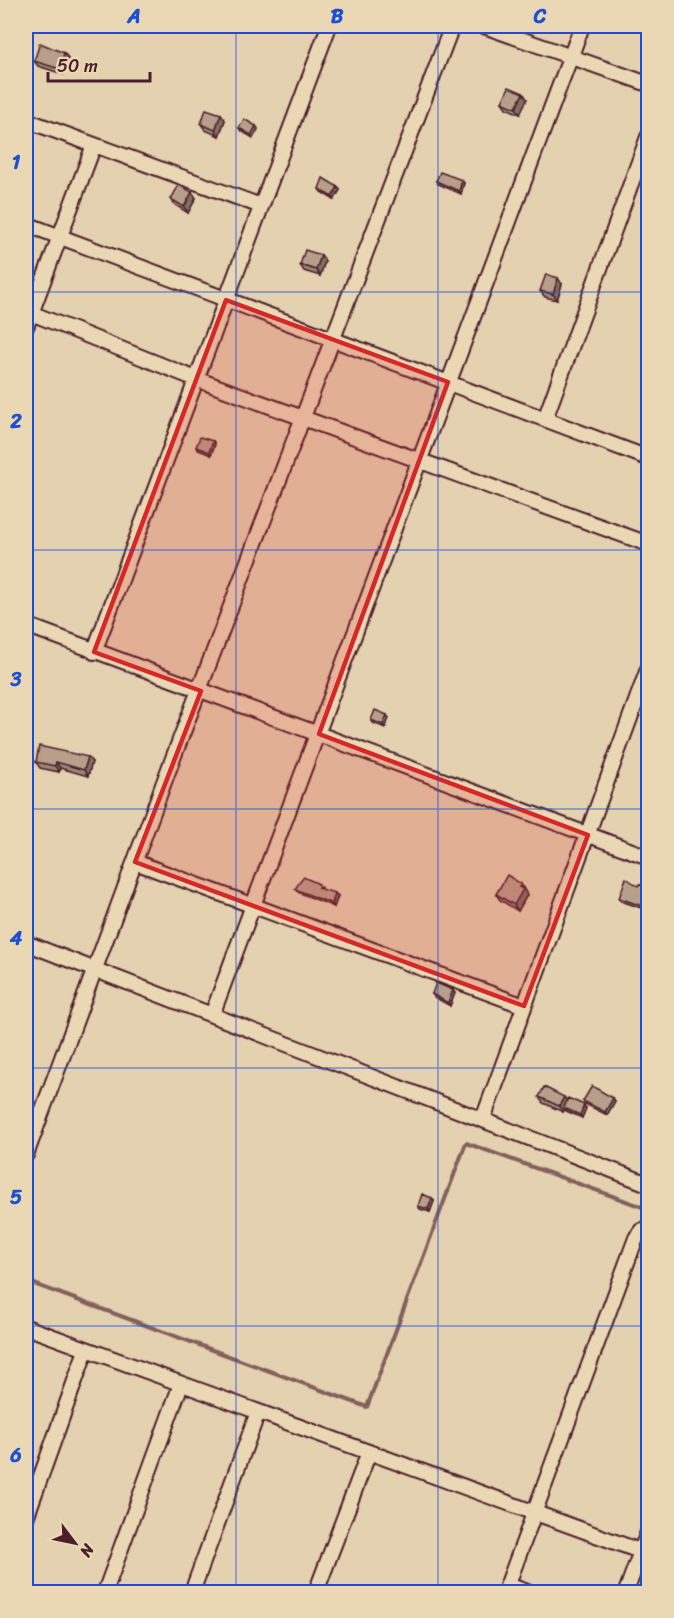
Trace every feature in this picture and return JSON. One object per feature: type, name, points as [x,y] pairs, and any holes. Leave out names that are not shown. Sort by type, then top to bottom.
[{"type":"street","points":[[94,652],[329,26]]},
{"type":"street","points":[[26,1155],[452,26]]},
{"type":"street","points":[[484,26],[648,84]]},
{"type":"street","points":[[212,1015],[582,26]]},
{"type":"street","points":[[26,120],[261,206]]},
{"type":"street","points":[[545,419],[648,137]]},
{"type":"street","points":[[26,327],[28,312],[60,237],[94,145]]},
{"type":"street","points":[[26,225],[648,458]]},
{"type":"street","points":[[28,312],[196,379],[648,544]]},
{"type":"street","points":[[26,625],[648,857]]},
{"type":"street","points":[[483,1119],[648,669]]},
{"type":"street","points":[[135,862],[524,1006]]},
{"type":"street","points":[[26,943],[648,1184]]},
{"type":"street","points":[[527,1593],[507,1589],[636,1238],[648,1228]]},
{"type":"street","points":[[26,1327],[645,1553]]},
{"type":"street","points":[[26,1518],[86,1350]]},
{"type":"street","points":[[105,1593],[181,1384]]},
{"type":"street","points":[[192,1593],[258,1412]]},
{"type":"street","points":[[315,1593],[369,1452]]},
{"type":"street","points":[[626,1593],[645,1553],[648,1532]]},
{"type":"highlighted area","points":[[226,300],[448,382],[319,734],[588,835],[524,1006],[135,862],[201,691],[94,652]]},
{"type":"building","points":[[40,43],[64,53],[60,69],[34,61]]},
{"type":"building","points":[[509,87],[523,93],[516,108],[502,102]]},
{"type":"building","points":[[206,109],[221,114],[215,130],[201,124]]},
{"type":"building","points":[[244,119],[256,126],[251,135],[239,128]]},
{"type":"building","points":[[440,172],[462,180],[459,191],[436,181]]},
{"type":"building","points":[[323,178],[338,187],[332,197],[319,189]]},
{"type":"building","points":[[179,185],[192,192],[184,207],[171,199]]},
{"type":"building","points":[[305,250],[321,255],[316,270],[300,265]]},
{"type":"building","points":[[546,274],[558,278],[553,294],[540,291]]},
{"type":"building","points":[[200,437],[213,441],[209,452],[196,447]]},
{"type":"building","points":[[375,710],[387,715],[383,725],[371,720]]},
{"type":"building","points":[[39,746],[88,757],[84,770],[56,762],[55,766],[36,762]]},
{"type":"building","points":[[507,875],[521,884],[519,887],[523,889],[514,905],[496,894]]},
{"type":"building","points":[[303,877],[319,884],[318,888],[335,893],[332,904],[295,889]]},
{"type":"building","points":[[626,878],[638,886],[639,884],[648,887],[646,895],[648,911],[642,906],[619,898]]},
{"type":"building","points":[[436,983],[453,990],[448,1003],[432,994]]},
{"type":"building","points":[[592,1086],[613,1098],[605,1112],[583,1101]]},
{"type":"building","points":[[544,1087],[564,1097],[559,1106],[539,1097]]},
{"type":"building","points":[[568,1098],[584,1105],[580,1115],[564,1108]]},
{"type":"building","points":[[422,1194],[432,1198],[428,1209],[418,1206]]},
{"type":"waterway","points":[[26,1281],[367,1407],[466,1143],[648,1209]]}]
